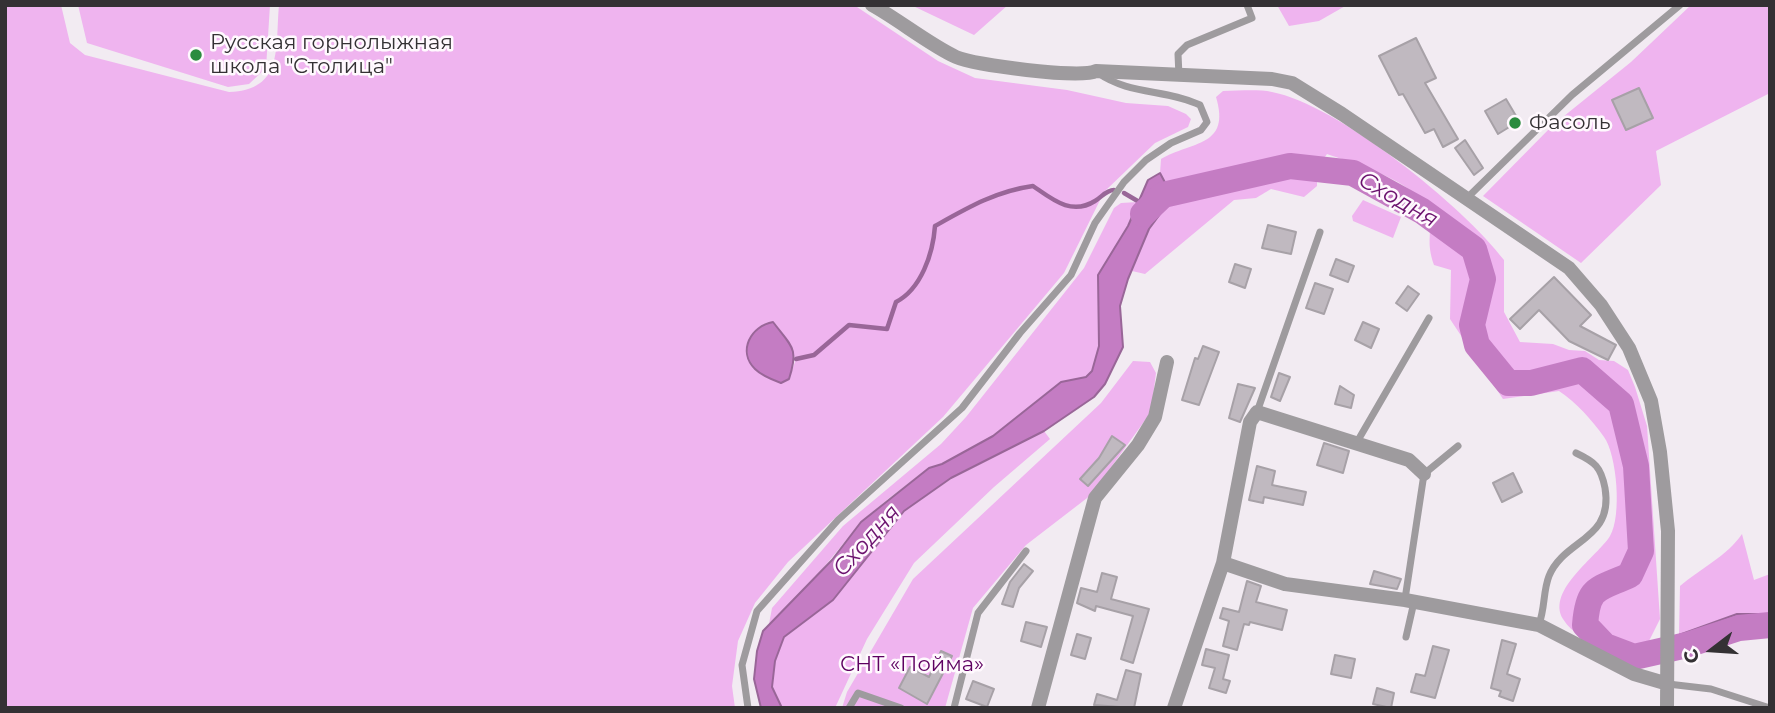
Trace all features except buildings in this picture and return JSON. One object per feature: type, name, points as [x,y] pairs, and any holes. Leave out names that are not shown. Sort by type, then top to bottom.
[{"type":"street","points":[[872,5],[956,57],[985,64],[1089,75],[1096,71],[1179,77],[1272,79],[1292,83],[1569,268],[1601,305],[1642,375],[1651,401],[1662,465],[1668,531],[1667,708]]},
{"type":"street","points":[[1038,708],[1095,498],[1138,445],[1155,417],[1167,362]]},
{"type":"street","points":[[1174,708],[1223,563],[1250,422],[1257,412],[1409,460],[1423,474]]},
{"type":"street","points":[[1223,563],[1285,584],[1409,601],[1539,625],[1634,674],[1668,684]]},
{"type":"lane","points":[[1179,77],[1178,54],[1187,45],[1252,18],[1247,5]]},
{"type":"lane","points":[[1467,198],[1572,95],[1680,5]]},
{"type":"lane","points":[[748,708],[742,665],[757,611],[838,520],[962,408],[1020,333],[1071,275],[1095,223],[1124,182],[1146,160],[1171,143],[1201,130],[1207,122],[1206,113],[1200,105],[1188,99],[1115,85],[1096,71]]},
{"type":"lane","points":[[1257,412],[1320,232]]},
{"type":"lane","points":[[1357,442],[1429,318]]},
{"type":"lane","points":[[1406,637],[1423,474],[1458,446]]},
{"type":"lane","points":[[1539,625],[1546,609],[1549,576],[1604,517],[1606,496],[1602,471],[1596,463],[1576,453]]},
{"type":"lane","points":[[954,708],[978,613],[1026,551]]},
{"type":"lane","points":[[1668,684],[1711,688],[1770,708]]},
{"type":"lane","points":[[849,708],[858,693],[901,708]]},
{"type":"green space","points":[[5,5],[61,5],[70,43],[85,55],[229,92],[259,84],[268,75],[276,51],[279,5],[854,5],[938,61],[975,78],[1067,90],[1126,103],[1168,106],[1191,119],[1188,127],[1155,143],[1104,192],[1064,273],[943,417],[788,562],[755,603],[738,641],[732,686],[735,708],[5,708]],"holes":[[[773,323],[796,359],[789,379],[781,383],[754,368]]]},
{"type":"green space","name":"Русская горнолыжная школа \"Столица\"","points":[[78,5],[270,5],[266,68],[249,84],[228,87],[87,43]]},
{"type":"green space","points":[[911,5],[1008,5],[974,35]]},
{"type":"green space","points":[[1277,5],[1347,5],[1319,21],[1289,26]]},
{"type":"green space","points":[[1691,5],[1770,5],[1770,93],[1656,151],[1661,185],[1581,263],[1483,196],[1553,125],[1631,62]]},
{"type":"green space","points":[[1223,91],[1266,91],[1299,100],[1363,136],[1460,213],[1504,260],[1504,312],[1520,342],[1553,344],[1569,350],[1585,351],[1599,360],[1614,361],[1628,370],[1647,426],[1660,619],[1647,645],[1632,652],[1620,641],[1586,638],[1571,629],[1563,619],[1561,597],[1567,585],[1604,544],[1614,527],[1617,501],[1612,457],[1604,437],[1589,418],[1559,391],[1503,399],[1450,319],[1451,270],[1434,265],[1430,251],[1429,217],[1425,205],[1415,194],[1387,176],[1327,154],[1317,168],[1317,186],[1304,197],[1271,189],[1256,198],[1234,200],[1145,274],[1132,271],[1149,229],[1166,206],[1169,190],[1160,173],[1161,159],[1196,145],[1213,134],[1218,125],[1219,113],[1216,97]]},
{"type":"green space","points":[[1363,200],[1401,217],[1393,238],[1353,221],[1352,216]]},
{"type":"green space","points":[[1138,202],[1128,226],[1098,275],[1099,346],[1092,371],[1086,377],[1061,382],[993,436],[942,465],[929,468],[888,499],[861,522],[797,600],[769,624],[772,608],[843,526],[941,444],[966,417],[1084,268],[1114,208],[1121,203]]},
{"type":"green space","name":"СНТ «Пойма»","points":[[1133,361],[1150,362],[1156,373],[1151,412],[1091,495],[1026,545],[973,608],[945,708],[842,708],[847,692],[913,579],[1101,403]]},
{"type":"green space","points":[[1044,431],[1050,439],[994,487],[914,563],[867,639],[835,708],[782,708],[772,687],[775,661],[784,637],[833,600],[904,511],[951,479]]},
{"type":"green space","points":[[1742,534],[1754,580],[1770,574],[1770,614],[1737,614],[1679,635],[1680,586],[1721,555]]},
{"type":"water","points":[[1160,173],[1169,190],[1166,206],[1149,229],[1128,279],[1120,306],[1123,347],[1105,384],[1094,397],[1044,431],[951,478],[904,511],[833,600],[784,637],[775,661],[772,687],[782,708],[761,708],[754,679],[757,651],[763,631],[832,560],[861,522],[929,468],[942,464],[993,436],[1061,382],[1086,377],[1092,371],[1099,346],[1098,275],[1128,226],[1148,180]]},
{"type":"water","points":[[773,322],[789,343],[793,354],[789,379],[781,383],[758,371],[747,355],[749,340],[753,334],[758,328]]},
{"type":"water","points":[[1737,614],[1770,614],[1770,634],[1718,643],[1679,656],[1679,635]]},
{"type":"waterway","name":"Сходня","points":[[1143,214],[1163,195],[1290,166],[1353,173],[1422,211],[1474,249],[1483,279],[1472,325],[1477,345],[1508,383],[1531,383],[1582,370],[1621,404],[1636,466],[1641,551],[1630,575],[1602,587],[1592,596],[1585,625],[1605,646],[1634,657],[1687,645],[1739,628],[1770,625]]},
{"type":"waterway","points":[[796,359],[814,355],[849,325],[887,329],[896,302],[912,289],[924,270],[932,248],[935,226],[959,213],[982,201],[1019,188],[1033,186],[1062,204],[1078,207],[1114,190]]},
{"type":"waterway","points":[[1124,193],[1141,203]]},
{"type":"place","name":"Русская горнолыжная школа \"Столица\"","points":[[196,55]]},
{"type":"place","name":"Фасоль","points":[[1515,123]]}]
